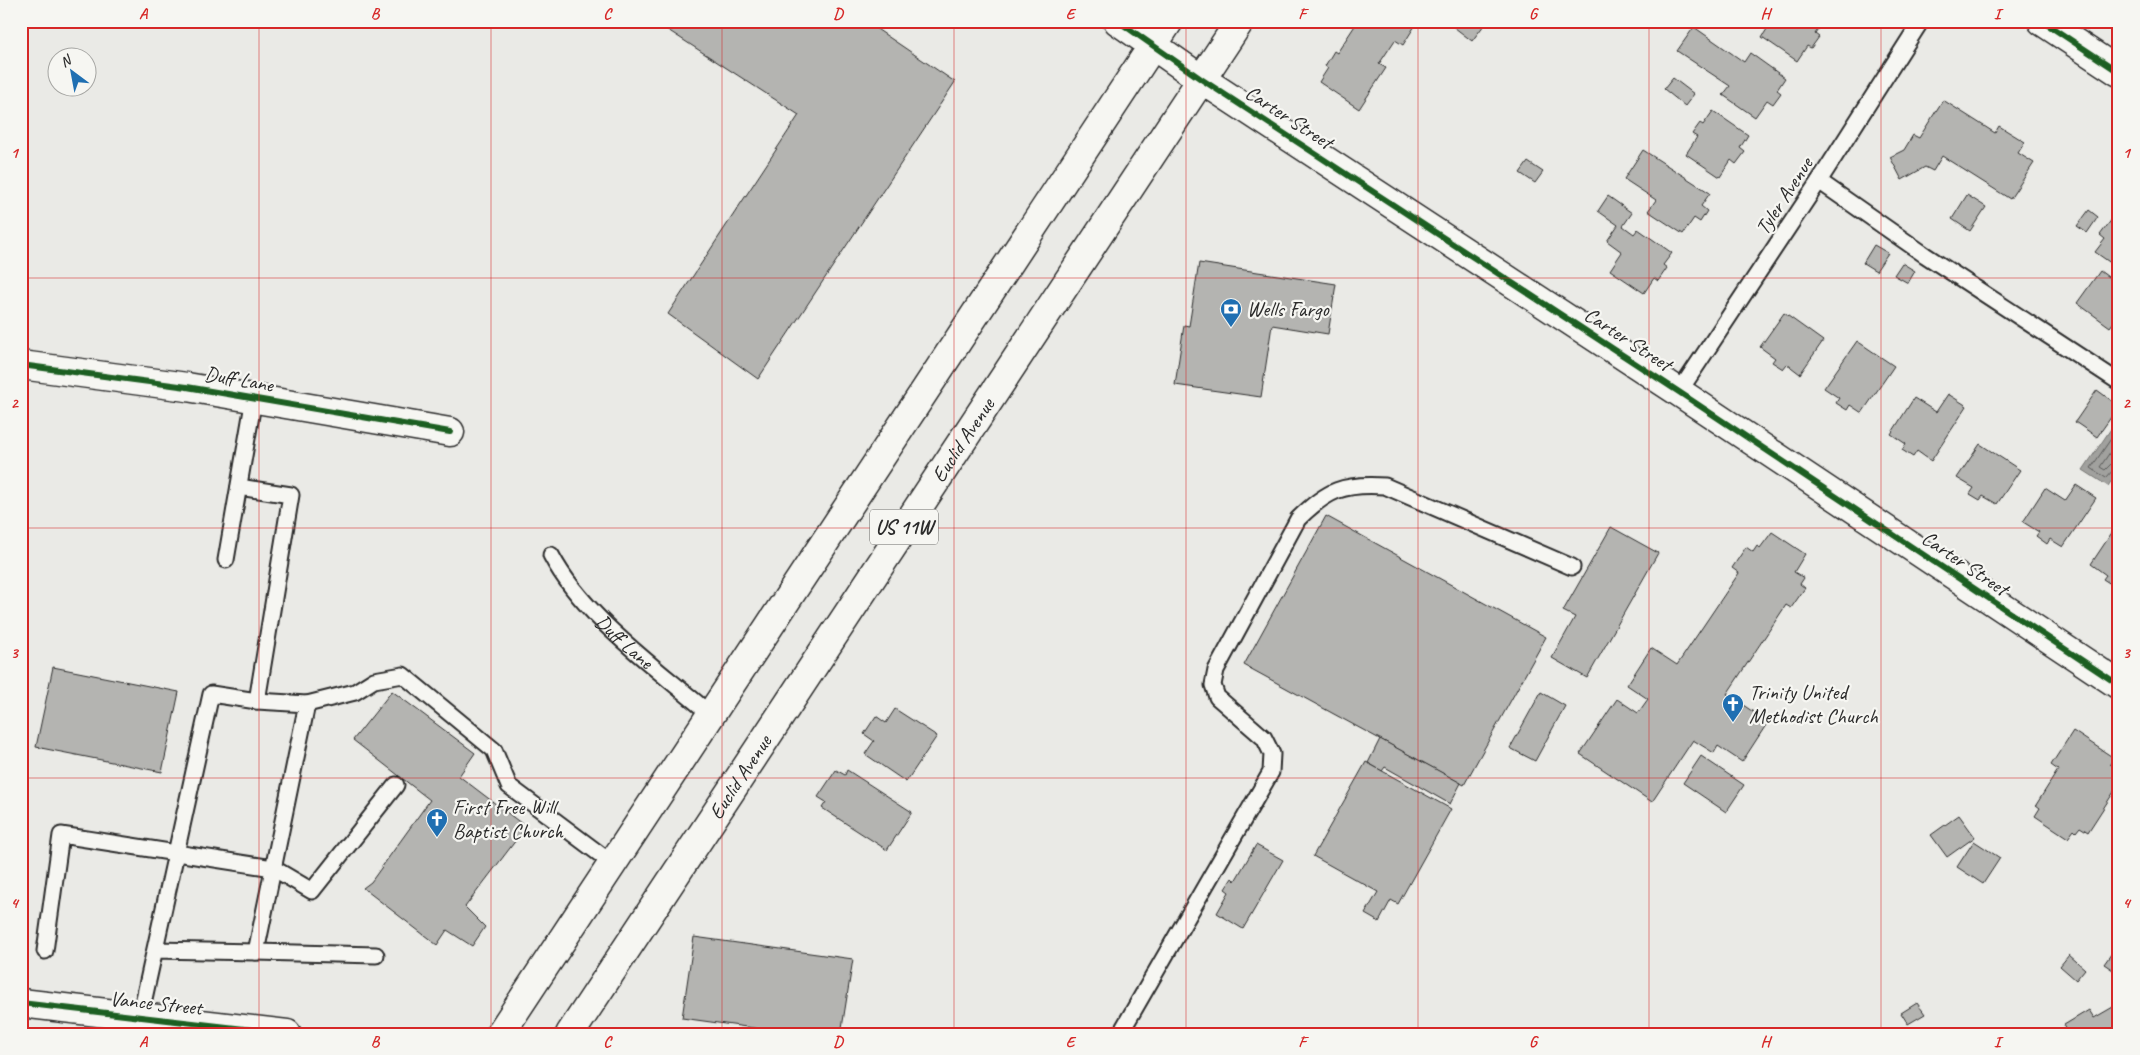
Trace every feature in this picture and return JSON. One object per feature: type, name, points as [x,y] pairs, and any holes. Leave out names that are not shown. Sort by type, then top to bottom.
[{"type":"main road","name":"Carter Street","points":[[1118,21],[1201,79],[1679,392],[2119,685]]},
{"type":"main road","name":"US 11W","points":[[500,1034],[1169,21]]},
{"type":"main road","name":"Euclid Avenue","points":[[570,1034],[1240,21]]},
{"type":"main road","points":[[2042,21],[2119,72]]},
{"type":"main road","name":"Duff Lane","points":[[21,365],[187,387],[450,432]]},
{"type":"main road","name":"Vance Street","points":[[21,1004],[144,1025],[288,1034]]},
{"type":"lane","name":"Tyler Avenue","points":[[1679,392],[1819,181],[1921,21]]},
{"type":"lane","points":[[1819,181],[1925,255],[2119,382]]},
{"type":"lane","points":[[226,560],[254,398]]},
{"type":"lane","points":[[1120,1034],[1271,772],[1272,754],[1264,738],[1217,697],[1213,685],[1214,678],[1216,670],[1298,520],[1316,500],[1339,488],[1359,484],[1385,486],[1572,566]]},
{"type":"lane","points":[[239,487],[291,495],[257,701]]},
{"type":"lane","name":"Duff Lane","points":[[550,555],[563,578],[588,609],[711,715]]},
{"type":"lane","points":[[144,1025],[155,950],[211,694],[257,701],[307,704],[355,692],[374,680],[403,675],[494,750],[509,786],[613,864]]},
{"type":"lane","points":[[256,952],[307,704]]},
{"type":"lane","points":[[45,951],[61,835],[273,868],[312,891],[396,785]]},
{"type":"lane","points":[[155,950],[376,954]]},
{"type":"water","points":[[2117,420],[2119,470],[2108,486],[2083,470]]},
{"type":"building","points":[[654,21],[865,21],[955,82],[758,379],[668,314],[799,115]]},
{"type":"building","points":[[1358,21],[1418,21],[1403,45],[1395,40],[1379,64],[1386,68],[1359,109],[1319,82],[1328,68],[1325,66],[1334,51],[1337,53]]},
{"type":"building","points":[[1446,21],[1487,21],[1472,41]]},
{"type":"building","points":[[1772,21],[1824,21],[1815,34],[1819,37],[1811,48],[1807,46],[1797,61],[1762,37]]},
{"type":"building","points":[[1694,27],[1744,62],[1750,53],[1785,78],[1777,90],[1781,93],[1773,104],[1767,100],[1755,117],[1723,95],[1730,86],[1677,51]]},
{"type":"building","points":[[1673,78],[1694,94],[1685,106],[1664,89]]},
{"type":"building","points":[[1943,100],[1995,133],[1999,126],[2025,142],[2018,153],[2034,163],[2010,199],[1942,156],[1933,171],[1925,167],[1902,180],[1890,157],[1904,150],[1913,135],[1919,138]]},
{"type":"building","points":[[1713,111],[1748,135],[1740,148],[1745,152],[1736,164],[1731,160],[1720,177],[1686,154],[1697,137],[1692,134],[1700,123],[1703,125]]},
{"type":"building","points":[[1643,150],[1710,193],[1701,206],[1707,211],[1700,222],[1694,218],[1683,234],[1648,211],[1656,200],[1624,179]]},
{"type":"building","points":[[1528,162],[1543,172],[1535,183],[1520,173]]},
{"type":"building","points":[[1967,195],[1986,207],[1970,231],[1952,219]]},
{"type":"building","points":[[1608,196],[1632,213],[1623,226],[1634,234],[1638,229],[1672,253],[1663,265],[1667,268],[1658,281],[1654,278],[1644,293],[1610,270],[1622,252],[1607,241],[1618,225],[1598,211]]},
{"type":"building","points":[[2089,210],[2098,217],[2087,233],[2077,226]]},
{"type":"building","points":[[2119,210],[2119,315],[2110,327],[2077,303],[2100,271],[2111,279],[2113,277],[2109,274],[2115,266],[2095,252],[2105,239],[2100,235]]},
{"type":"building","points":[[1874,245],[1888,253],[1876,271],[1863,263]]},
{"type":"building","points":[[1199,263],[1336,284],[1328,334],[1272,325],[1261,397],[1175,385],[1184,325],[1189,326]]},
{"type":"building","points":[[1902,263],[1915,271],[1908,283],[1894,275]]},
{"type":"building","points":[[1784,313],[1823,341],[1800,374],[1787,364],[1783,369],[1772,362],[1775,358],[1760,347]]},
{"type":"building","points":[[1857,341],[1894,366],[1862,413],[1850,405],[1847,410],[1836,403],[1839,398],[1824,388]]},
{"type":"building","points":[[2097,390],[2119,406],[2097,437],[2075,422]]},
{"type":"building","points":[[1948,394],[1967,406],[1931,461],[1917,451],[1913,457],[1902,450],[1906,444],[1891,434],[1914,398],[1936,412]]},
{"type":"building","points":[[1980,444],[2020,470],[1997,504],[1983,496],[1980,500],[1970,494],[1974,488],[1957,478]]},
{"type":"building","points":[[2076,485],[2096,498],[2063,547],[2050,539],[2047,544],[2036,536],[2039,532],[2023,522],[2045,488],[2065,501]]},
{"type":"building","points":[[1326,516],[1546,637],[1464,785],[1244,665]]},
{"type":"building","points":[[1611,527],[1658,553],[1587,678],[1552,658],[1575,617],[1563,611]]},
{"type":"building","points":[[2113,531],[2119,535],[2119,583],[2117,582],[2114,586],[2103,579],[2106,575],[2091,564]]},
{"type":"building","points":[[1772,532],[1805,554],[1794,572],[1804,578],[1800,584],[1805,588],[1791,608],[1786,605],[1727,694],[1768,722],[1742,762],[1718,746],[1714,753],[1693,740],[1652,802],[1580,754],[1617,699],[1638,713],[1648,699],[1627,685],[1651,648],[1677,665],[1739,573],[1732,568],[1746,547],[1753,552],[1757,546],[1760,548]]},
{"type":"building","points":[[53,667],[179,692],[162,772],[36,747]]},
{"type":"building","points":[[392,691],[475,753],[459,776],[526,827],[465,907],[485,927],[472,946],[447,930],[437,945],[363,888],[371,882],[430,800],[353,740]]},
{"type":"building","points":[[1541,692],[1565,706],[1535,761],[1510,748]]},
{"type":"building","points":[[895,709],[937,736],[906,782],[865,754],[874,741],[864,734],[876,716],[886,723]]},
{"type":"building","points":[[2073,731],[2114,758],[2110,764],[2119,769],[2119,784],[2088,832],[2080,827],[2076,832],[2074,830],[2068,838],[2035,816],[2040,808],[2036,805],[2058,770],[2051,765]]},
{"type":"building","points":[[1380,739],[1461,783],[1450,804],[1385,767],[1382,771],[1368,763]]},
{"type":"building","points":[[1701,756],[1744,785],[1726,812],[1683,783]]},
{"type":"building","points":[[1366,762],[1451,809],[1398,904],[1391,900],[1379,922],[1365,914],[1378,892],[1313,856]]},
{"type":"building","points":[[836,770],[845,775],[847,770],[912,812],[887,850],[822,808],[826,802],[818,797]]},
{"type":"building","points":[[1959,815],[1975,837],[1947,857],[1931,835]]},
{"type":"building","points":[[1974,841],[2000,858],[1983,884],[1957,867]]},
{"type":"building","points":[[1256,845],[1283,860],[1243,929],[1217,913],[1229,892],[1225,889],[1232,878],[1235,881]]},
{"type":"building","points":[[694,937],[853,959],[841,1034],[797,1034],[682,1018]]},
{"type":"building","points":[[2119,943],[2119,974],[2104,964]]},
{"type":"building","points":[[2069,955],[2085,969],[2076,980],[2060,966]]},
{"type":"building","points":[[1917,1003],[1925,1014],[1908,1024],[1901,1013]]},
{"type":"building","points":[[2113,1007],[2119,1017],[2119,1034],[2069,1034],[2064,1025],[2089,1010],[2094,1018]]},
{"type":"cycle path","points":[[1118,21],[1201,79],[1679,392],[2119,685]]},
{"type":"cycle path","points":[[2042,21],[2119,72]]},
{"type":"cycle path","points":[[21,365],[187,387],[450,432]]},
{"type":"cycle path","points":[[21,1003],[287,1034]]},
{"type":"place","name":"Wells Fargo","points":[[1231,328]]},
{"type":"place","name":"Trinity United Methodist Church","points":[[1733,723]]},
{"type":"place","name":"First Free Will Baptist Church","points":[[437,838]]}]
